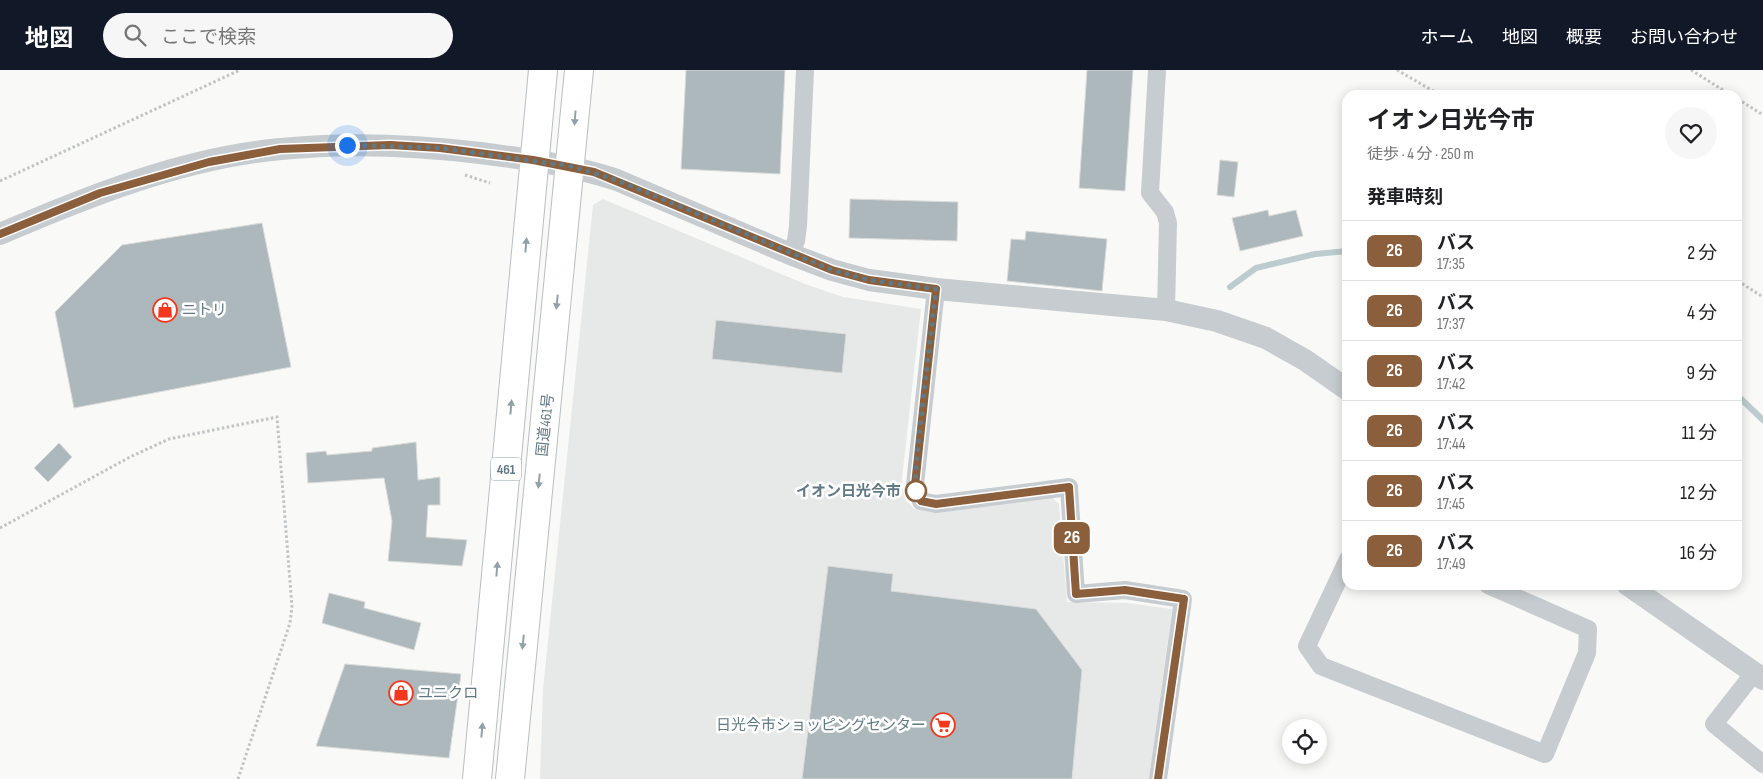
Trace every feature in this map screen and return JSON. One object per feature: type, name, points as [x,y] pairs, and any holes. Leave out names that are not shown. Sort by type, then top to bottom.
[{"type":"highway","name":"461","points":[[478,779],[533,160],[543,70]]},
{"type":"highway","name":"国道461号","points":[[510,779],[578,70]]},
{"type":"street","points":[[790,254],[796,241],[798,226],[805,70]]},
{"type":"street","points":[[1157,70],[1150,193],[1166,212],[1168,223],[1166,310]]},
{"type":"street","points":[[0,234],[68,205],[130,183],[209,162],[280,149],[390,145],[440,148],[570,166],[617,180],[790,254],[832,270],[869,280],[936,289],[1166,310],[1217,321],[1266,338],[1305,360],[1342,386]]},
{"type":"street","points":[[936,289],[917,455],[915,485],[917,495],[921,501],[936,504],[1069,487],[1076,594],[1125,590],[1184,599],[1158,779]]},
{"type":"street","points":[[1342,572],[1307,646],[1321,666],[1545,754],[1587,653],[1588,629],[1499,590]]},
{"type":"street","points":[[1635,590],[1759,676],[1714,724],[1763,764]]},
{"type":"path","points":[[0,181],[240,70]]},
{"type":"path","points":[[1397,70],[1431,90]]},
{"type":"path","points":[[1691,70],[1723,90]]},
{"type":"path","points":[[1742,102],[1763,115]]},
{"type":"path","points":[[460,175],[490,183]]},
{"type":"path","points":[[1742,284],[1763,297]]},
{"type":"path","points":[[0,528],[130,457],[169,439],[277,416],[292,607],[290,623],[238,779]]},
{"type":"shaded area","points":[[603,199],[805,284],[843,297],[921,309],[902,478],[906,501],[915,509],[941,512],[1047,493],[1059,504],[1067,602],[1127,603],[1172,609],[1149,779],[540,779],[543,689],[593,205]]},
{"type":"building","points":[[686,70],[785,70],[780,174],[681,169]]},
{"type":"building","points":[[1087,70],[1133,70],[1125,191],[1079,188]]},
{"type":"building","points":[[1220,160],[1238,162],[1234,197],[1217,195]]},
{"type":"building","points":[[850,199],[958,202],[957,241],[849,238]]},
{"type":"building","points":[[1268,210],[1269,216],[1296,210],[1303,236],[1240,251],[1232,218]]},
{"type":"building","points":[[262,223],[291,367],[74,408],[55,312],[122,245]]},
{"type":"building","points":[[1026,231],[1107,239],[1102,291],[1007,281],[1011,239],[1025,240]]},
{"type":"building","points":[[716,320],[846,334],[842,373],[712,359]]},
{"type":"building","points":[[416,442],[418,480],[440,477],[440,505],[428,505],[426,537],[467,540],[462,566],[388,561],[392,521],[384,478],[308,483],[306,453],[326,451],[327,455],[372,451],[372,448]]},
{"type":"building","points":[[59,443],[72,457],[48,482],[34,468]]},
{"type":"building","name":"日光今市ショッピングセンター","points":[[828,566],[893,574],[891,591],[1036,609],[1082,670],[1072,779],[802,779]]},
{"type":"building","points":[[329,593],[365,602],[364,608],[421,623],[414,650],[322,623]]},
{"type":"building","points":[[345,664],[461,674],[449,758],[316,746]]},
{"type":"waterway","points":[[1230,287],[1256,268],[1315,254],[1342,252]]},
{"type":"waterway","points":[[1742,400],[1763,420]]},
{"type":"bus line","name":"26","points":[[0,234],[100,193],[209,162],[280,149],[347,145],[390,145],[440,148],[533,160],[594,172],[832,270],[869,280],[936,289],[917,455],[915,485],[917,495],[921,501],[936,504],[1069,487],[1076,594],[1125,590],[1184,599],[1158,779]]},
{"type":"place","name":"ニトリ","points":[[165,310]]},
{"type":"place","name":"イオン日光今市","points":[[916,491]]},
{"type":"place","name":"ユニクロ","points":[[401,693]]},
{"type":"place","name":"日光今市ショッピングセンター","points":[[943,725]]},
{"type":"route","points":[[347,145],[440,148],[570,166],[617,180],[832,270],[869,280],[936,289],[917,455],[915,485],[917,495],[916,491]]}]
